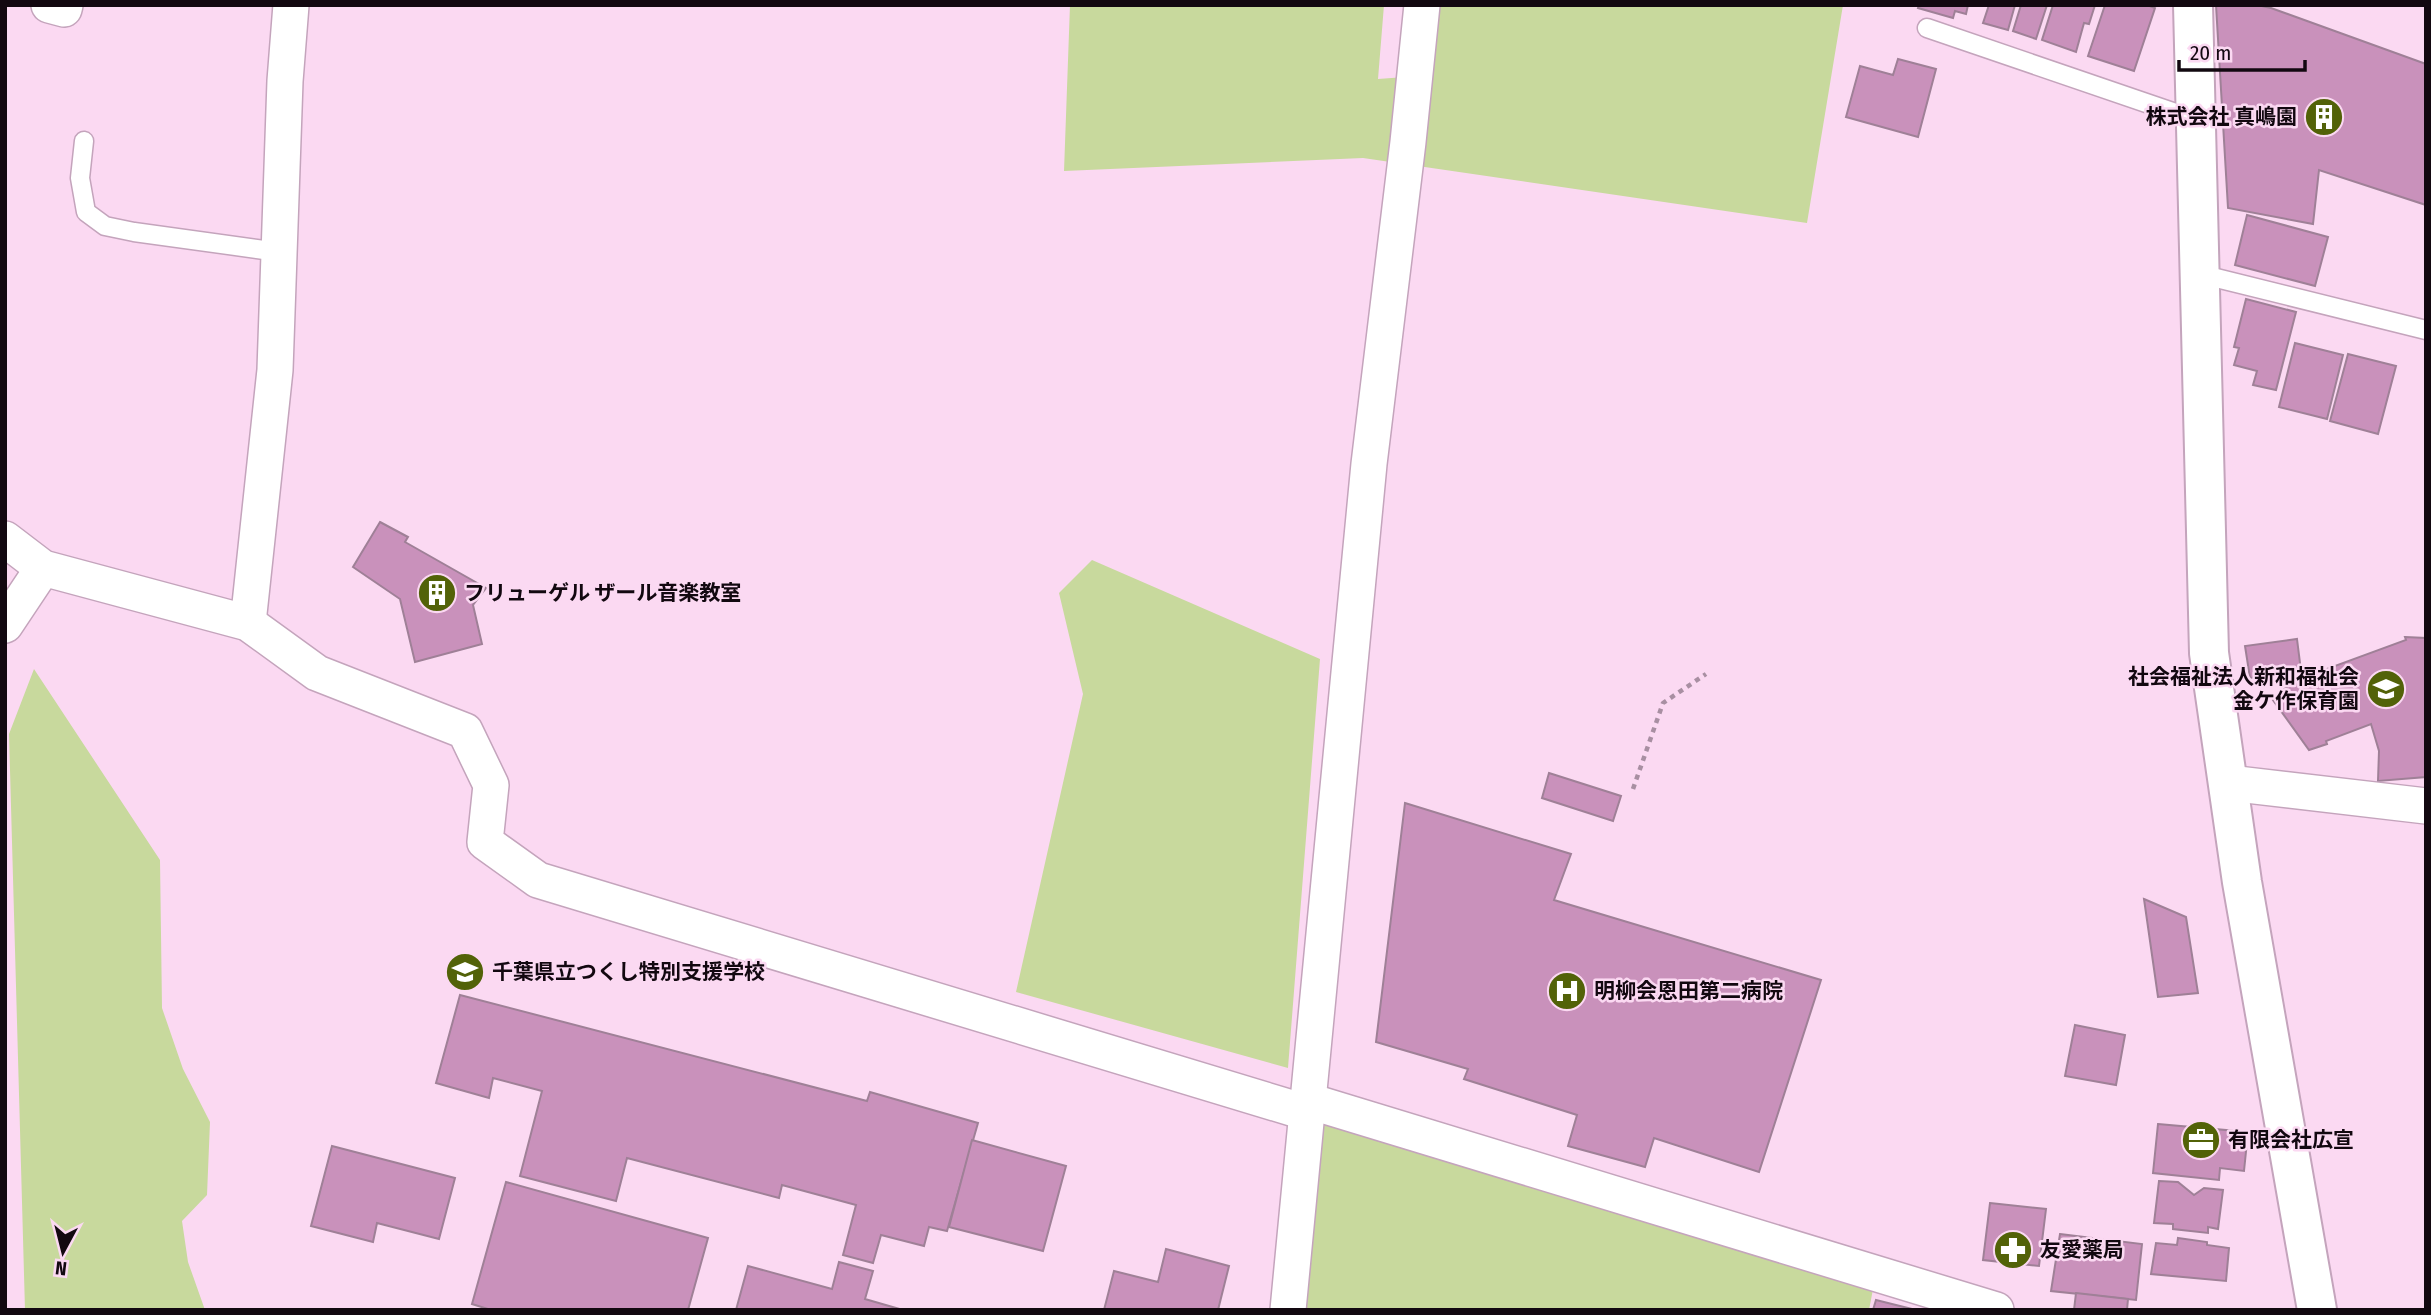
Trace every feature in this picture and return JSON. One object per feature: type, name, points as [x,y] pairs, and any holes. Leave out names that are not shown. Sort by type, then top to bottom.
[{"type":"street","points":[[49,5],[64,9],[65,5]]},
{"type":"street","points":[[248,624],[275,370],[285,81],[291,5]]},
{"type":"street","points":[[1289,1310],[1369,464],[1422,5]]},
{"type":"street","points":[[2193,5],[2209,653],[2242,882],[2317,1310]]},
{"type":"street","points":[[5,539],[43,568],[248,624],[317,673],[465,732],[491,785],[485,842],[538,880],[1996,1310]]},
{"type":"street","points":[[5,625],[43,568]]},
{"type":"street","points":[[2229,783],[2426,806]]},
{"type":"lane","points":[[1927,28],[2196,120]]},
{"type":"lane","points":[[84,141],[80,178],[86,212],[105,226],[279,251]]},
{"type":"lane","points":[[2200,274],[2426,330]]},
{"type":"path","points":[[1633,789],[1663,703],[1706,674]]},
{"type":"green space","points":[[1070,5],[1384,5],[1378,79],[1419,76],[1427,5],[1843,5],[1807,223],[1363,158],[1064,171]]},
{"type":"green space","points":[[1092,560],[1320,659],[1288,1068],[1016,992],[1083,694],[1059,593]]},
{"type":"green space","points":[[34,669],[160,860],[162,1008],[183,1069],[210,1122],[207,1195],[182,1221],[188,1262],[205,1310],[25,1310],[9,734]]},
{"type":"green space","points":[[1323,1120],[1874,1284],[1869,1310],[1304,1310]]},
{"type":"building","points":[[1919,5],[1968,5],[1966,14],[1955,11],[1953,18],[1918,8]]},
{"type":"building","points":[[1989,5],[2015,5],[2008,30],[1983,23]]},
{"type":"building","points":[[2021,5],[2047,5],[2036,39],[2013,31]]},
{"type":"building","points":[[2053,5],[2095,5],[2089,24],[2084,23],[2076,52],[2042,40]]},
{"type":"building","points":[[2105,5],[2147,5],[2155,8],[2134,71],[2088,56]]},
{"type":"building","name":"株式会社 真嶋園","points":[[2216,5],[2257,5],[2271,8],[2426,64],[2426,205],[2319,170],[2313,224],[2228,208]]},
{"type":"building","points":[[1898,59],[1936,69],[1918,137],[1846,117],[1860,66],[1893,75]]},
{"type":"building","points":[[2247,215],[2328,237],[2315,286],[2235,265]]},
{"type":"building","points":[[2246,299],[2296,312],[2276,390],[2253,385],[2257,371],[2234,365],[2239,348],[2234,347]]},
{"type":"building","points":[[2295,343],[2343,355],[2327,419],[2279,407]]},
{"type":"building","points":[[2348,354],[2396,366],[2378,434],[2330,421]]},
{"type":"building","name":"フリューゲル ザール音楽教室","points":[[380,522],[408,537],[405,542],[486,588],[473,605],[482,644],[415,662],[400,599],[353,567]]},
{"type":"building","points":[[2405,637],[2426,638],[2426,777],[2378,781],[2379,751],[2371,724],[2309,750],[2273,700],[2295,679],[2406,640]]},
{"type":"building","points":[[2297,639],[2301,671],[2250,678],[2245,646]]},
{"type":"building","points":[[1549,773],[1621,796],[1613,821],[1542,798]]},
{"type":"building","points":[[1405,803],[1571,854],[1554,900],[1821,980],[1759,1172],[1654,1138],[1645,1167],[1568,1146],[1577,1115],[1464,1079],[1468,1069],[1376,1042]]},
{"type":"building","points":[[2144,899],[2186,917],[2198,993],[2158,997]]},
{"type":"building","points":[[460,995],[867,1101],[870,1092],[978,1123],[947,1231],[929,1227],[924,1246],[881,1235],[873,1263],[843,1255],[856,1205],[782,1185],[779,1198],[627,1158],[616,1201],[520,1176],[542,1091],[493,1078],[489,1098],[436,1083]]},
{"type":"building","points":[[2075,1025],[2125,1035],[2116,1085],[2065,1076]]},
{"type":"building","points":[[2158,1124],[2248,1132],[2244,1171],[2220,1168],[2219,1180],[2153,1173]]},
{"type":"building","points":[[972,1140],[1066,1166],[1043,1251],[949,1227]]},
{"type":"building","points":[[332,1146],[455,1178],[439,1239],[377,1223],[373,1242],[311,1226]]},
{"type":"building","points":[[2159,1181],[2178,1182],[2194,1195],[2204,1188],[2223,1190],[2218,1229],[2208,1227],[2208,1233],[2173,1229],[2173,1224],[2154,1223]]},
{"type":"building","points":[[506,1182],[708,1238],[688,1310],[491,1310],[472,1304]]},
{"type":"building","points":[[1990,1203],[2046,1209],[2039,1266],[1983,1260]]},
{"type":"building","points":[[2060,1234],[2142,1244],[2136,1300],[2051,1291]]},
{"type":"building","points":[[2178,1238],[2229,1248],[2226,1281],[2151,1274],[2156,1243],[2177,1245]]},
{"type":"building","points":[[1166,1249],[1229,1266],[1218,1310],[1104,1310],[1114,1271],[1158,1282]]},
{"type":"building","points":[[839,1262],[873,1271],[865,1299],[903,1310],[736,1310],[748,1266],[832,1289]]},
{"type":"building","points":[[2076,1293],[2128,1299],[2127,1310],[2074,1310]]},
{"type":"building","points":[[1876,1300],[1916,1310],[1873,1310]]},
{"type":"place","name":"株式会社 真嶋園","points":[[2324,117]]},
{"type":"place","name":"フリューゲル ザール音楽教室","points":[[437,593]]},
{"type":"place","name":"社会福祉法人新和福祉会 金ケ作保育園","points":[[2386,689]]},
{"type":"place","name":"千葉県立つくし特別支援学校","points":[[465,972]]},
{"type":"place","name":"明柳会恩田第二病院","points":[[1567,991]]},
{"type":"place","name":"有限会社広宣","points":[[2201,1140]]},
{"type":"place","name":"友愛薬局","points":[[2013,1250]]}]
